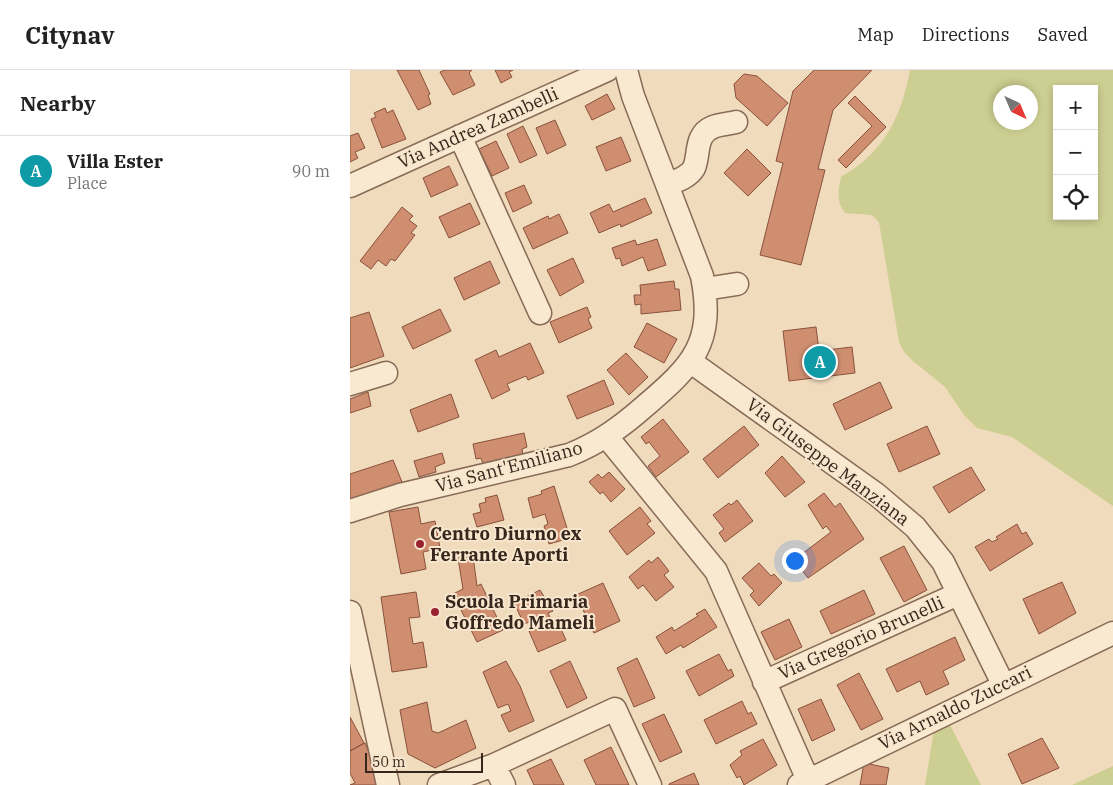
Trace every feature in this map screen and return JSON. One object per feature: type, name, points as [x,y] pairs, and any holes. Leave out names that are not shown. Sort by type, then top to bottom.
[{"type":"street","name":"Via Andrea Zambelli","points":[[350,186],[607,70]]},
{"type":"street","name":"Via Sant'Emiliano","points":[[350,511],[400,495],[569,454],[607,437],[680,376],[691,362],[703,333],[706,311],[702,276],[633,96],[626,70]]},
{"type":"street","points":[[668,184],[684,178],[694,168],[696,149],[702,138],[712,127],[736,122]]},
{"type":"street","points":[[460,136],[540,313]]},
{"type":"street","points":[[705,290],[737,284]]},
{"type":"street","name":"Via Giuseppe Manziana","points":[[691,362],[876,494],[915,527],[943,562],[1003,684]]},
{"type":"street","points":[[350,384],[386,373]]},
{"type":"street","name":"Via Gregorio Brunelli","points":[[607,437],[716,571],[764,682],[803,782]]},
{"type":"street","name":"Via Gregorio Brunelli","points":[[764,682],[958,594]]},
{"type":"street","points":[[350,612],[388,785]]},
{"type":"street","name":"Via Arnaldo Zuccari","points":[[803,782],[1003,684],[1113,633]]},
{"type":"street","points":[[439,785],[494,765],[615,709],[650,785]]},
{"type":"street","points":[[494,765],[504,785]]},
{"type":"green space","points":[[910,70],[1113,70],[1113,506],[1012,437],[977,428],[964,415],[945,387],[904,352],[899,342],[879,222],[872,215],[845,213],[839,200],[841,177],[856,167],[879,145],[896,118]]},
{"type":"green space","points":[[949,723],[981,785],[925,785],[934,730]]},
{"type":"green space","points":[[1113,766],[1113,785],[1072,785]]},
{"type":"building","points":[[397,70],[419,70],[430,94],[428,95],[431,104],[418,110]]},
{"type":"building","points":[[445,70],[472,70],[469,73],[475,85],[453,95],[440,72]]},
{"type":"building","points":[[495,70],[513,70],[509,72],[512,77],[501,83]]},
{"type":"building","points":[[814,70],[872,70],[833,110],[818,169],[825,170],[801,265],[760,255],[783,163],[776,161],[793,91]]},
{"type":"building","points":[[744,74],[757,76],[788,103],[767,126],[736,98],[734,84]]},
{"type":"building","points":[[607,94],[615,109],[592,120],[585,106]]},
{"type":"building","points":[[855,96],[886,127],[846,168],[838,160],[872,126],[848,103]]},
{"type":"building","points":[[385,108],[387,113],[393,110],[406,139],[382,148],[371,119],[376,117],[374,113]]},
{"type":"building","points":[[555,120],[566,145],[547,154],[536,128]]},
{"type":"building","points":[[523,126],[537,155],[520,163],[507,134]]},
{"type":"building","points":[[358,133],[365,148],[355,152],[358,158],[350,162],[350,136]]},
{"type":"building","points":[[621,137],[631,161],[606,171],[596,147]]},
{"type":"building","points":[[496,141],[509,168],[492,176],[479,149]]},
{"type":"building","points":[[747,149],[771,173],[748,196],[724,173]]},
{"type":"building","points":[[449,166],[458,185],[431,197],[423,178]]},
{"type":"building","points":[[524,185],[532,203],[513,212],[505,193]]},
{"type":"building","points":[[645,198],[652,213],[621,227],[620,224],[599,233],[590,213],[609,204],[613,212]]},
{"type":"building","points":[[470,203],[480,224],[449,238],[439,217]]},
{"type":"building","points":[[402,207],[413,216],[409,220],[417,226],[411,233],[415,235],[395,261],[391,259],[386,266],[378,260],[371,269],[360,261]]},
{"type":"building","points":[[559,214],[568,233],[533,249],[523,228],[548,216],[549,219]]},
{"type":"building","points":[[657,239],[666,265],[648,271],[643,257],[622,266],[620,258],[616,259],[612,248],[635,240],[637,245]]},
{"type":"building","points":[[573,258],[584,282],[560,296],[547,270]]},
{"type":"building","points":[[490,261],[500,283],[464,300],[454,278]]},
{"type":"building","points":[[674,281],[675,289],[679,289],[681,310],[641,314],[641,304],[635,305],[634,295],[641,295],[640,285]]},
{"type":"building","points":[[587,307],[591,317],[588,319],[592,328],[559,343],[550,322]]},
{"type":"building","points":[[440,309],[451,331],[413,349],[402,327]]},
{"type":"building","points":[[369,312],[384,356],[350,368],[350,318]]},
{"type":"building","points":[[647,323],[677,339],[664,363],[634,347]]},
{"type":"building","points":[[816,327],[819,351],[852,347],[855,373],[789,381],[783,331]]},
{"type":"building","points":[[530,343],[544,373],[528,380],[526,376],[507,384],[510,390],[492,399],[475,360],[496,350],[499,357]]},
{"type":"building","points":[[626,353],[648,377],[629,395],[607,370]]},
{"type":"building","points":[[604,380],[614,404],[577,419],[567,396]]},
{"type":"building","points":[[880,382],[892,408],[845,430],[833,404]]},
{"type":"building","points":[[368,392],[371,406],[350,413],[350,399]]},
{"type":"building","points":[[451,394],[459,417],[418,432],[410,410]]},
{"type":"building","points":[[663,419],[689,452],[656,477],[648,466],[660,456],[649,442],[646,444],[641,437]]},
{"type":"building","points":[[744,426],[759,445],[718,478],[703,459]]},
{"type":"building","points":[[927,426],[940,454],[899,472],[887,444]]},
{"type":"building","points":[[524,433],[527,447],[522,449],[523,455],[483,464],[481,458],[476,459],[473,444]]},
{"type":"building","points":[[442,453],[445,463],[435,467],[436,472],[419,477],[414,461]]},
{"type":"building","points":[[782,456],[805,482],[785,497],[765,473]]},
{"type":"building","points":[[393,460],[402,482],[350,499],[350,474]]},
{"type":"building","points":[[971,467],[985,490],[949,513],[933,487]]},
{"type":"building","points":[[609,472],[625,489],[611,502],[603,492],[600,494],[589,482],[598,474],[602,478]]},
{"type":"building","points":[[554,486],[570,538],[549,544],[544,526],[548,524],[545,514],[533,518],[528,498],[542,494],[541,491]]},
{"type":"building","points":[[824,493],[835,507],[840,503],[864,539],[808,578],[794,560],[831,532],[826,526],[823,529],[808,505]]},
{"type":"building","points":[[497,495],[504,520],[477,527],[473,514],[481,512],[479,504],[486,502],[485,498]]},
{"type":"building","points":[[737,500],[753,521],[725,542],[719,533],[724,529],[713,515],[729,503],[731,505]]},
{"type":"building","points":[[418,507],[421,524],[435,521],[440,548],[423,552],[426,569],[401,574],[389,512]]},
{"type":"building","points":[[640,507],[651,521],[647,524],[655,533],[627,555],[609,531]]},
{"type":"building","points":[[1017,524],[1022,534],[1026,532],[1033,544],[990,571],[975,547],[989,539],[992,542],[998,539],[996,537]]},
{"type":"building","points":[[904,546],[927,590],[904,602],[880,558]]},
{"type":"building","points":[[473,556],[477,586],[481,584],[503,630],[477,642],[453,594],[463,589],[458,558]]},
{"type":"building","points":[[658,557],[669,571],[664,575],[674,587],[656,601],[643,585],[638,589],[629,577],[649,560],[651,563]]},
{"type":"building","points":[[759,563],[771,576],[774,574],[782,583],[759,606],[750,595],[754,591],[742,578]]},
{"type":"building","points":[[1062,582],[1076,613],[1039,634],[1023,599]]},
{"type":"building","points":[[603,583],[620,621],[594,633],[576,595]]},
{"type":"building","points":[[540,590],[553,611],[548,613],[552,621],[559,617],[564,627],[561,629],[566,640],[538,652],[529,631],[535,628],[532,621],[524,624],[514,603]]},
{"type":"building","points":[[864,590],[875,614],[831,634],[820,611]]},
{"type":"building","points":[[416,592],[420,617],[409,618],[413,644],[423,642],[427,667],[392,672],[381,597]]},
{"type":"building","points":[[705,609],[717,627],[683,648],[681,645],[666,654],[656,637],[672,627],[674,631],[698,616],[696,614]]},
{"type":"building","points":[[789,619],[802,647],[775,660],[761,632]]},
{"type":"building","points":[[955,637],[965,660],[943,671],[949,684],[926,695],[920,681],[897,692],[886,669]]},
{"type":"building","points":[[719,654],[728,671],[731,669],[734,676],[699,696],[686,671]]},
{"type":"building","points":[[637,658],[655,698],[634,707],[617,668]]},
{"type":"building","points":[[506,661],[520,686],[534,721],[509,732],[501,715],[511,711],[508,704],[498,708],[483,672]]},
{"type":"building","points":[[570,661],[587,698],[567,708],[550,671]]},
{"type":"building","points":[[859,673],[883,719],[861,730],[837,685]]},
{"type":"building","points":[[821,699],[835,730],[812,741],[798,709]]},
{"type":"building","points":[[742,701],[748,714],[751,712],[757,724],[716,744],[704,720]]},
{"type":"building","points":[[427,702],[432,731],[438,733],[466,720],[476,748],[435,768],[408,754],[400,710]]},
{"type":"building","points":[[664,714],[682,752],[660,762],[642,724]]},
{"type":"building","points":[[350,717],[364,743],[350,751]]},
{"type":"building","points":[[1042,738],[1059,768],[1022,784],[1008,754]]},
{"type":"building","points":[[763,739],[777,765],[744,785],[740,776],[737,778],[730,765],[742,755],[740,751]]},
{"type":"building","points":[[365,743],[374,764],[378,785],[350,785],[355,783],[350,773],[350,751]]},
{"type":"building","points":[[611,747],[629,785],[596,785],[584,760]]},
{"type":"building","points":[[551,759],[564,785],[534,785],[527,770]]},
{"type":"building","points":[[864,763],[889,768],[886,785],[860,785]]},
{"type":"building","points":[[694,773],[699,785],[669,785],[669,784]]},
{"type":"place","name":"Villa Ester","points":[[820,362]]},
{"type":"place","name":"Centro Diurno ex Ferrante Aporti","points":[[420,544]]},
{"type":"place","name":"Scuola Primaria Goffredo Mameli","points":[[435,612]]}]
